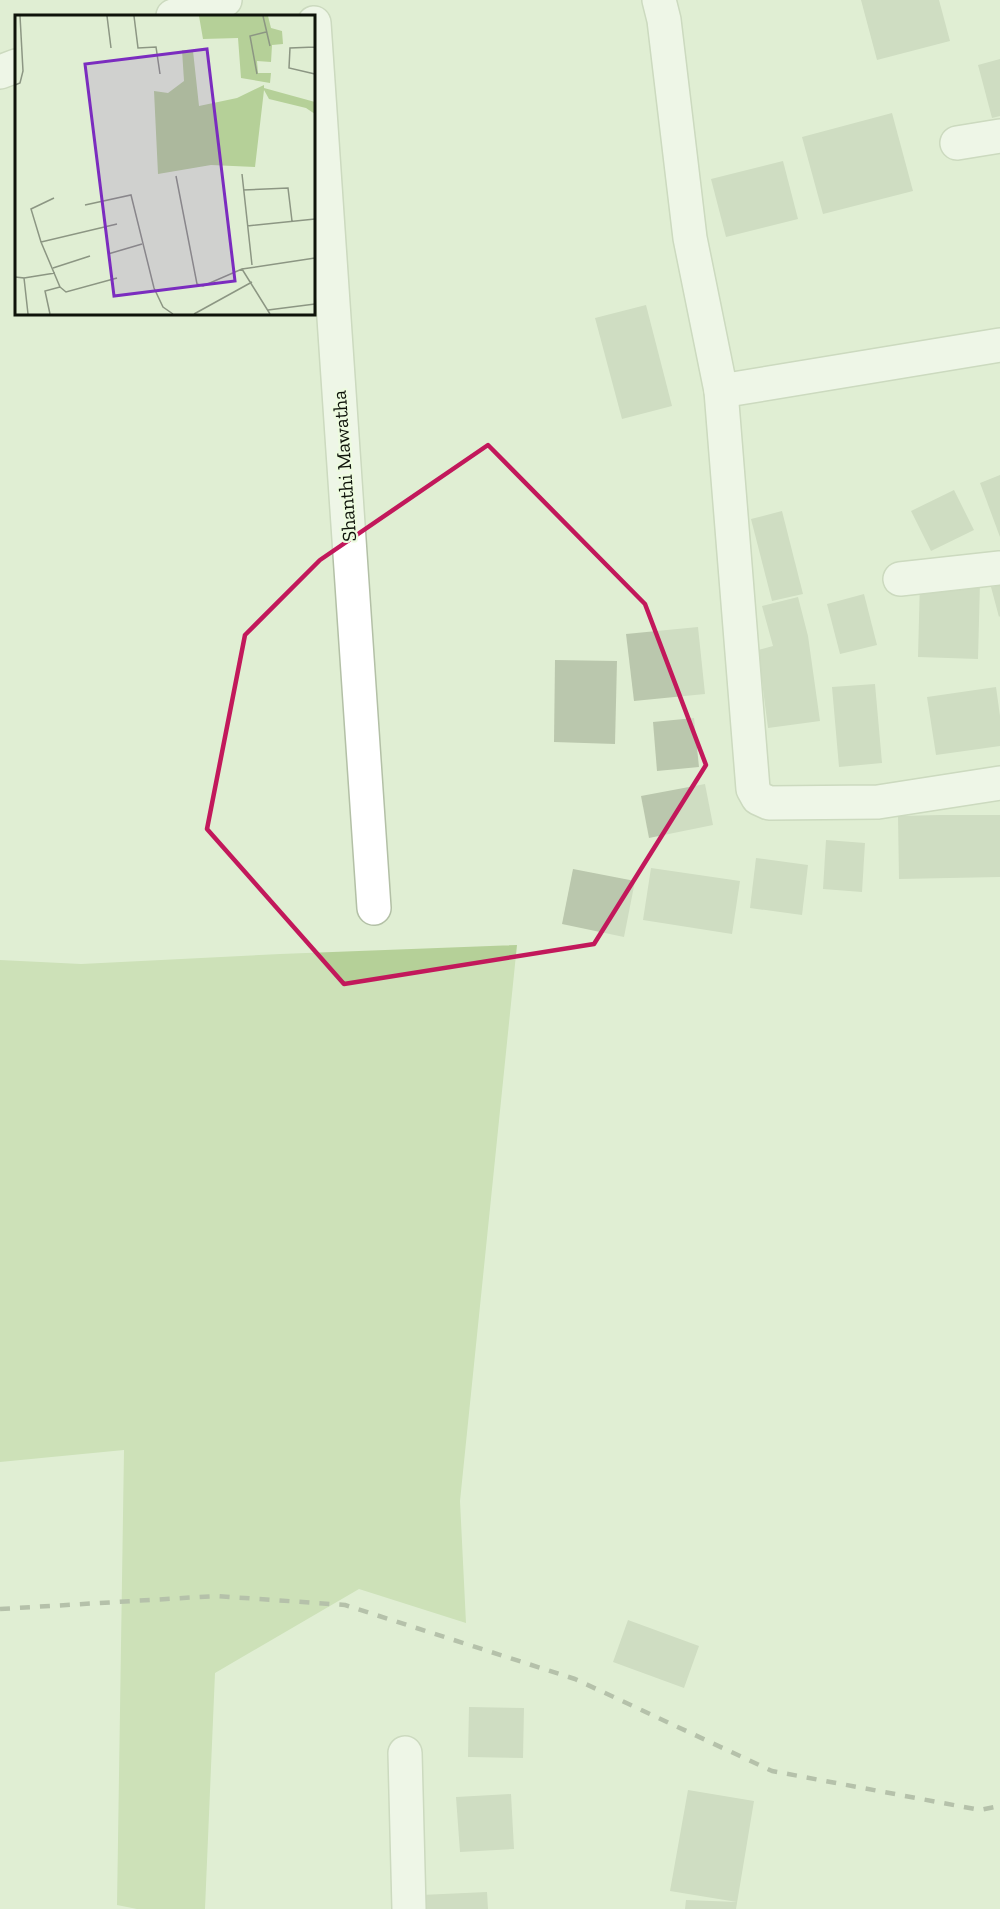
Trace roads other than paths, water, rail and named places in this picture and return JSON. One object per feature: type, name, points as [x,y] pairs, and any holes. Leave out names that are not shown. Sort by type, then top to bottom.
[{"type":"street","points":[[177,15],[225,0]]},
{"type":"street","points":[[302,0],[313,10],[313,15]]},
{"type":"street","points":[[659,0],[664,20],[690,238],[721,391],[753,789],[758,798],[769,802],[878,802],[1000,783]]},
{"type":"street","name":"Shanthi Mawatha","points":[[315,38],[374,908]]},
{"type":"street","points":[[0,72],[15,66]]},
{"type":"street","points":[[957,143],[1000,136]]},
{"type":"street","points":[[721,391],[1000,345]]},
{"type":"street","points":[[900,579],[1000,568]]},
{"type":"street","points":[[405,1753],[409,1909]]},
{"type":"railway","points":[[0,1609],[216,1596],[345,1605],[575,1679],[772,1771],[980,1810],[1000,1806]]}]
